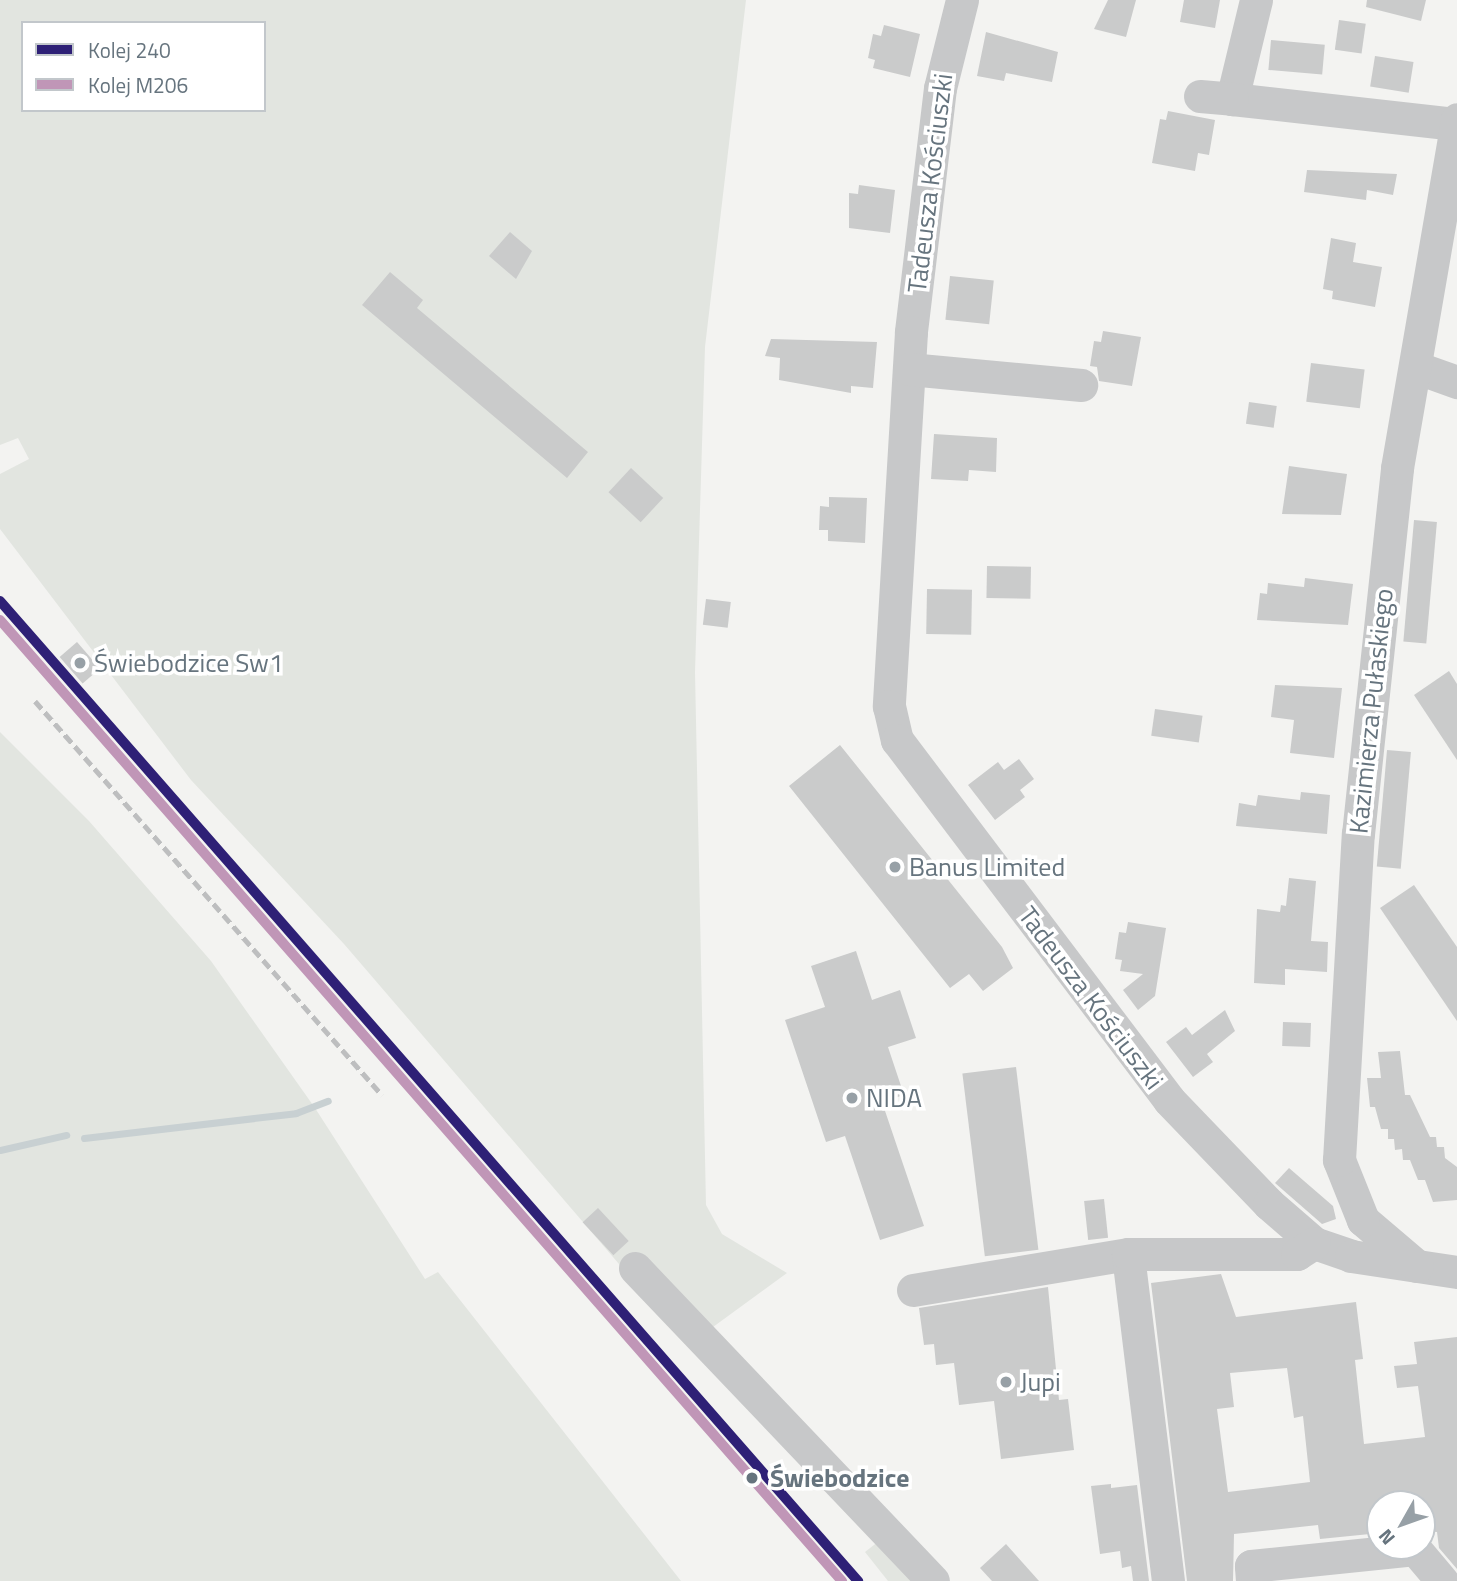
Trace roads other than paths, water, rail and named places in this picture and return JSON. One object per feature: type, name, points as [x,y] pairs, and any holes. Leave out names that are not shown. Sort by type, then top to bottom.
[{"type":"street","name":"Tadeusza Kościuszki","points":[[962,0],[940,88],[909,369],[889,706],[897,740],[1169,1100],[1314,1243]]},
{"type":"street","name":"Kazimierza Pułaskiego","points":[[1256,0],[1216,97],[1456,122],[1397,468],[1367,737],[1339,1160],[1363,1220],[1395,1252],[1422,1269]]},
{"type":"street","points":[[1415,366],[1457,382]]},
{"type":"street","points":[[909,369],[1081,386]]},
{"type":"street","points":[[912,1290],[1128,1254],[1297,1254],[1314,1243],[1422,1269],[1457,1272]]},
{"type":"street","points":[[1128,1254],[1168,1581]]},
{"type":"street","points":[[635,1268],[933,1581]]},
{"type":"street","points":[[1252,1581],[1251,1566],[1415,1549],[1442,1581]]},
{"type":"waterway","points":[[84,1138],[296,1113],[328,1101]]},
{"type":"waterway","points":[[0,1150],[66,1135]]},
{"type":"railway","points":[[35,701],[382,1095]]},
{"type":"rail line","name":"240","points":[[0,601],[858,1581]]},
{"type":"rail line","name":"M206","points":[[0,620],[842,1581]]},
{"type":"place","name":"Świebodzice Sw1","points":[[80,663]]},
{"type":"place","name":"Banus Limited","points":[[895,867]]},
{"type":"place","name":"NIDA","points":[[852,1098]]},
{"type":"place","name":"Jupi","points":[[1006,1382]]},
{"type":"place","name":"Świebodzice","points":[[752,1478]]}]
